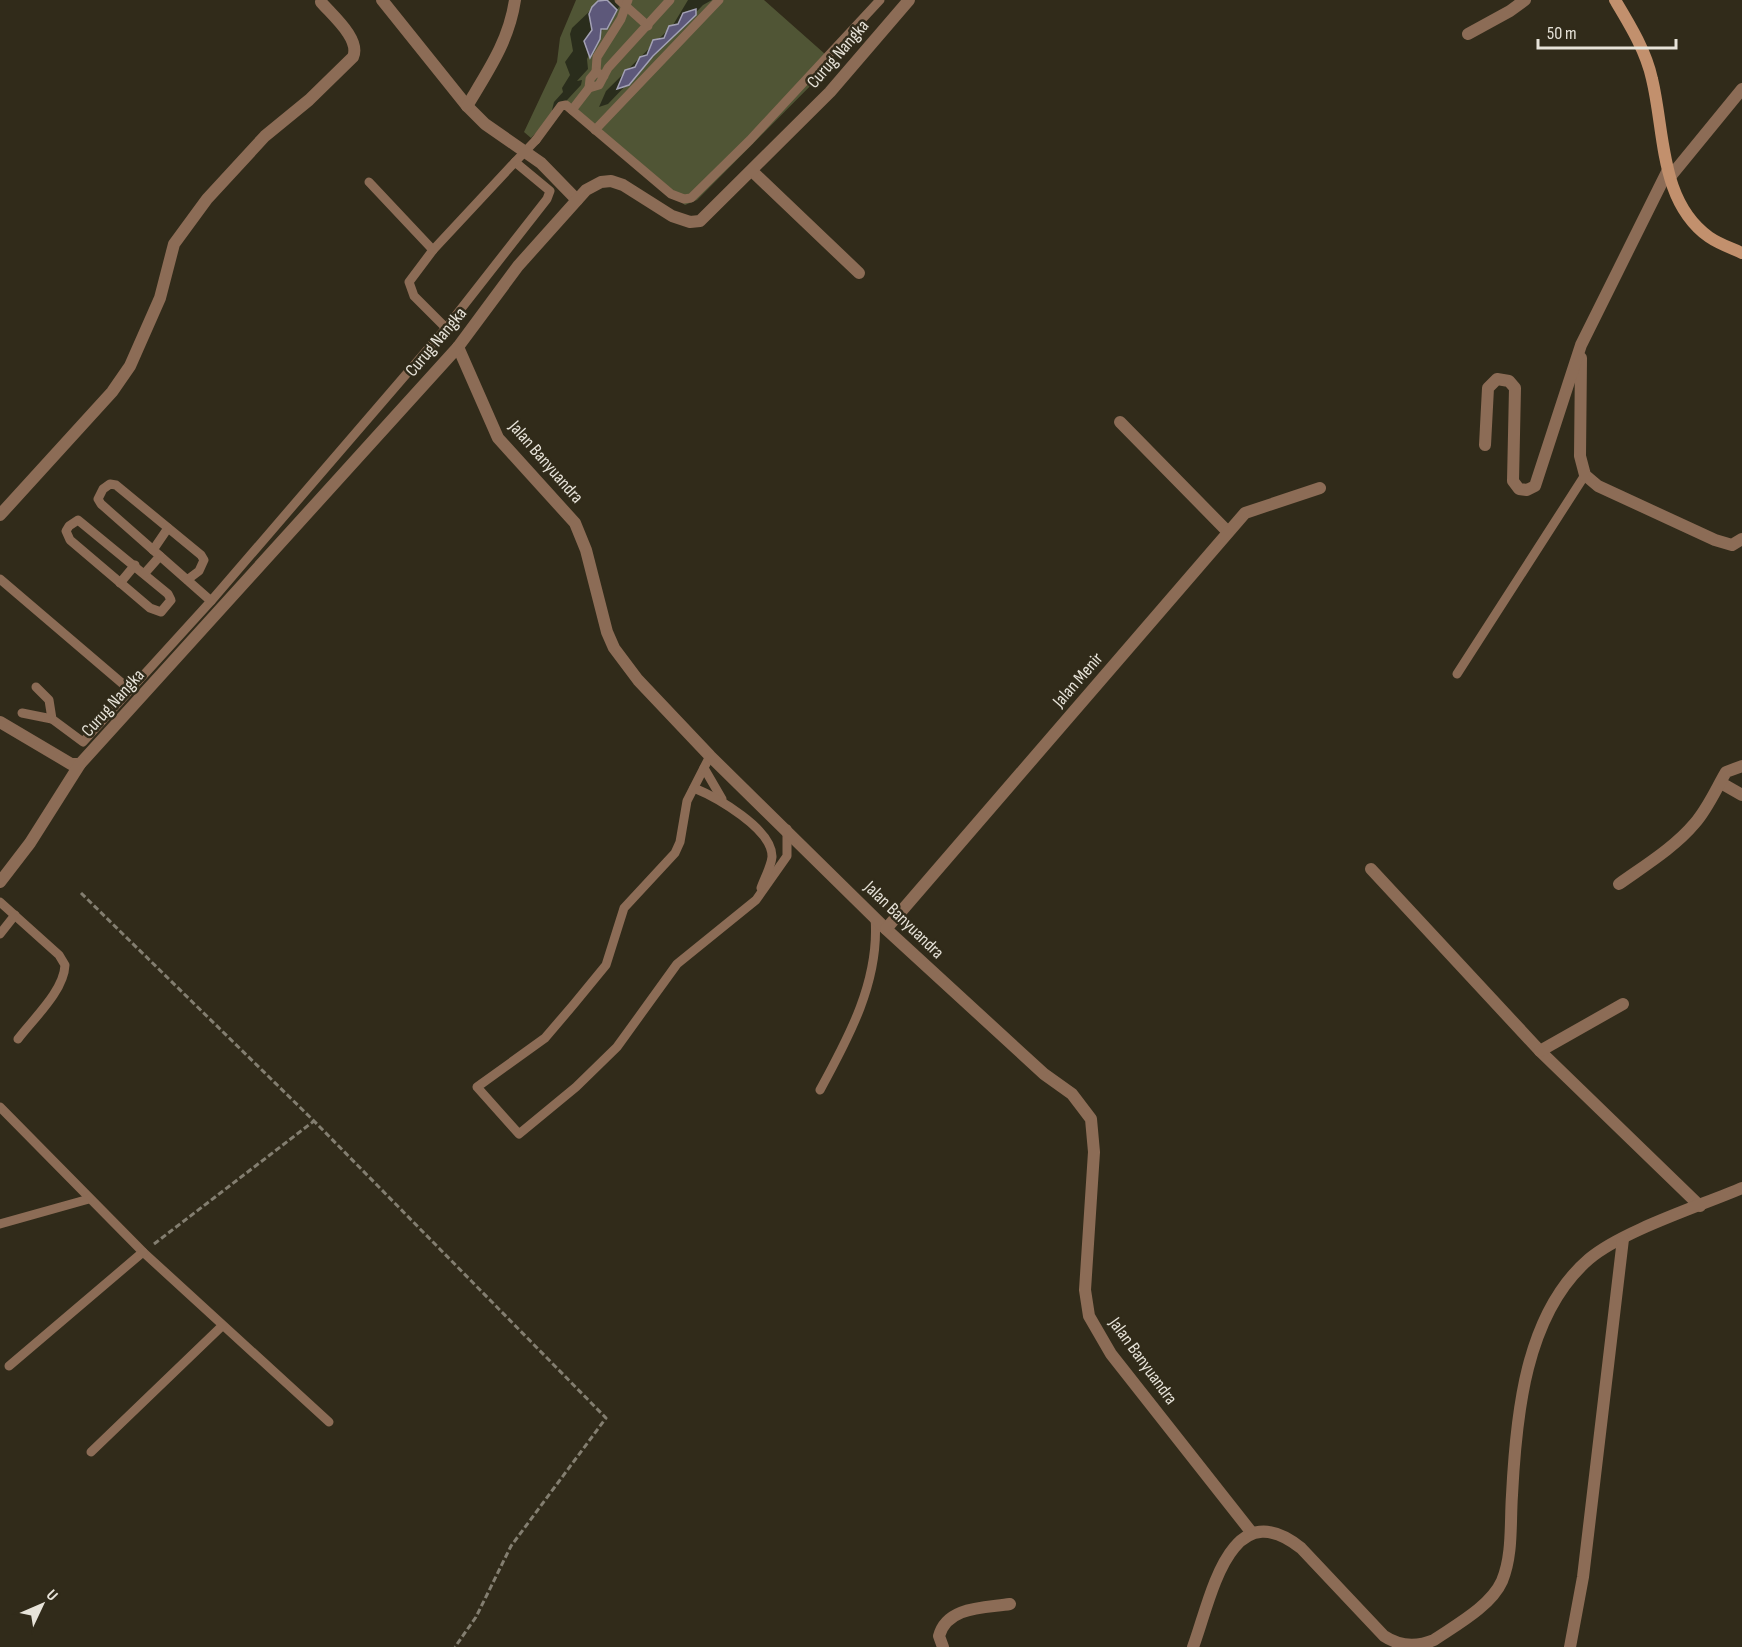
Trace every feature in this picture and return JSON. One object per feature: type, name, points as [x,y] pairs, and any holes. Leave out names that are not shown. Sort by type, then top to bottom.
[{"type":"main road","points":[[1615,0],[1634,32],[1652,78],[1669,173],[1680,202],[1695,224],[1716,241],[1742,253]]},
{"type":"street","points":[[382,0],[467,106],[485,124],[541,163],[577,200]]},
{"type":"street","points":[[467,106],[501,50],[512,21],[514,0]]},
{"type":"street","name":"Curug Nangka","points":[[0,722],[71,764],[80,765],[458,347],[518,266],[591,186],[611,181],[623,185],[672,216],[696,223],[718,206],[830,92],[909,0]]},
{"type":"street","points":[[1468,34],[1525,0]]},
{"type":"street","points":[[0,515],[112,392],[130,366],[160,298],[174,244],[207,199],[265,136],[309,100],[353,57],[355,52],[353,41],[321,1]]},
{"type":"street","points":[[1485,445],[1488,388],[1497,379],[1509,381],[1515,388],[1513,481],[1519,489],[1532,489],[1581,345],[1669,173],[1742,88]]},
{"type":"street","points":[[752,171],[859,273]]},
{"type":"street","points":[[1581,345],[1580,456],[1585,475],[1598,486],[1715,540],[1732,545],[1742,539]]},
{"type":"street","name":"Jalan Banyuandra","points":[[458,347],[498,438],[575,523],[586,550],[607,632],[614,648],[638,680],[710,756],[787,829],[886,929],[1044,1074],[1072,1094],[1091,1119],[1094,1152],[1084,1290],[1089,1316],[1111,1354],[1252,1533]]},
{"type":"street","points":[[1120,422],[1228,532]]},
{"type":"street","name":"Jalan Menir","points":[[886,929],[1228,532],[1250,510],[1320,488]]},
{"type":"street","points":[[0,882],[30,843],[80,765]]},
{"type":"street","points":[[1619,885],[1682,837],[1695,823],[1729,769],[1742,766]]},
{"type":"street","points":[[1721,783],[1742,795]]},
{"type":"street","points":[[1371,869],[1540,1051],[1700,1206]]},
{"type":"street","points":[[1540,1051],[1623,1004]]},
{"type":"street","points":[[1192,1647],[1215,1579],[1224,1562],[1242,1539],[1252,1533],[1274,1531],[1287,1537],[1393,1642],[1400,1645],[1426,1644],[1460,1622],[1495,1591],[1505,1570],[1508,1556],[1515,1437],[1530,1367],[1547,1314],[1568,1280],[1603,1248],[1742,1188]]},
{"type":"street","points":[[1570,1647],[1583,1577],[1623,1239]]},
{"type":"street","points":[[943,1647],[939,1636],[949,1618],[964,1611],[1010,1604]]},
{"type":"lane","points":[[600,74],[648,26],[670,0]]},
{"type":"lane","points":[[595,130],[718,0]]},
{"type":"lane","points":[[446,328],[409,289],[412,276],[433,250],[536,140],[561,106],[566,105],[671,194],[684,199],[691,198],[750,140],[880,0]]},
{"type":"lane","points":[[624,2],[648,26]]},
{"type":"lane","points":[[572,110],[589,88],[599,85],[597,57],[621,19],[624,2]]},
{"type":"lane","points":[[22,712],[52,719],[83,742],[211,600],[446,328],[549,194],[550,191],[515,162]]},
{"type":"lane","points":[[369,182],[433,250]]},
{"type":"lane","points":[[1457,674],[1585,475]]},
{"type":"lane","points":[[187,580],[199,571],[204,560],[116,485],[110,484],[103,489],[99,499],[101,504],[156,553],[187,580],[211,600]]},
{"type":"lane","points":[[78,520],[84,522],[135,565],[168,594],[171,600],[161,612],[150,608],[70,540],[66,535],[69,526],[78,520]]},
{"type":"lane","points":[[145,573],[168,528]]},
{"type":"lane","points":[[120,582],[135,565]]},
{"type":"lane","points":[[0,579],[130,690]]},
{"type":"lane","points":[[36,687],[49,700],[52,719]]},
{"type":"lane","points":[[710,756],[687,801],[680,842],[675,853],[624,908],[606,965],[545,1038],[477,1087],[519,1134],[576,1087],[616,1047],[677,964],[756,900],[787,856],[787,829]]},
{"type":"lane","points":[[704,768],[722,799]]},
{"type":"lane","points":[[694,788],[722,799],[747,819],[769,845],[772,857],[756,900]]},
{"type":"lane","points":[[0,902],[58,955],[65,965],[63,976],[54,992],[18,1039]]},
{"type":"lane","points":[[0,934],[15,915]]},
{"type":"lane","points":[[820,1090],[845,1046],[872,971],[877,940],[875,918]]},
{"type":"lane","points":[[0,1107],[143,1252],[329,1422]]},
{"type":"lane","points":[[0,1224],[89,1199]]},
{"type":"lane","points":[[9,1366],[143,1252]]},
{"type":"lane","points":[[91,1452],[222,1326]]},
{"type":"path","points":[[81,893],[314,1121],[607,1420],[511,1546],[476,1617],[455,1647]]},
{"type":"path","points":[[143,1252],[314,1121]]},
{"type":"green space","points":[[576,0],[764,0],[834,62],[697,200],[685,205],[563,105],[531,138],[524,132],[557,62],[560,38]]},
{"type":"building","points":[[607,0],[617,10],[607,29],[601,29],[600,39],[590,58],[584,41],[592,30],[589,14],[598,1]]},
{"type":"building","points":[[696,9],[696,15],[653,56],[629,85],[617,89],[625,70],[635,67],[640,57],[647,55],[653,40],[664,38],[669,26],[678,24],[683,13]]}]
